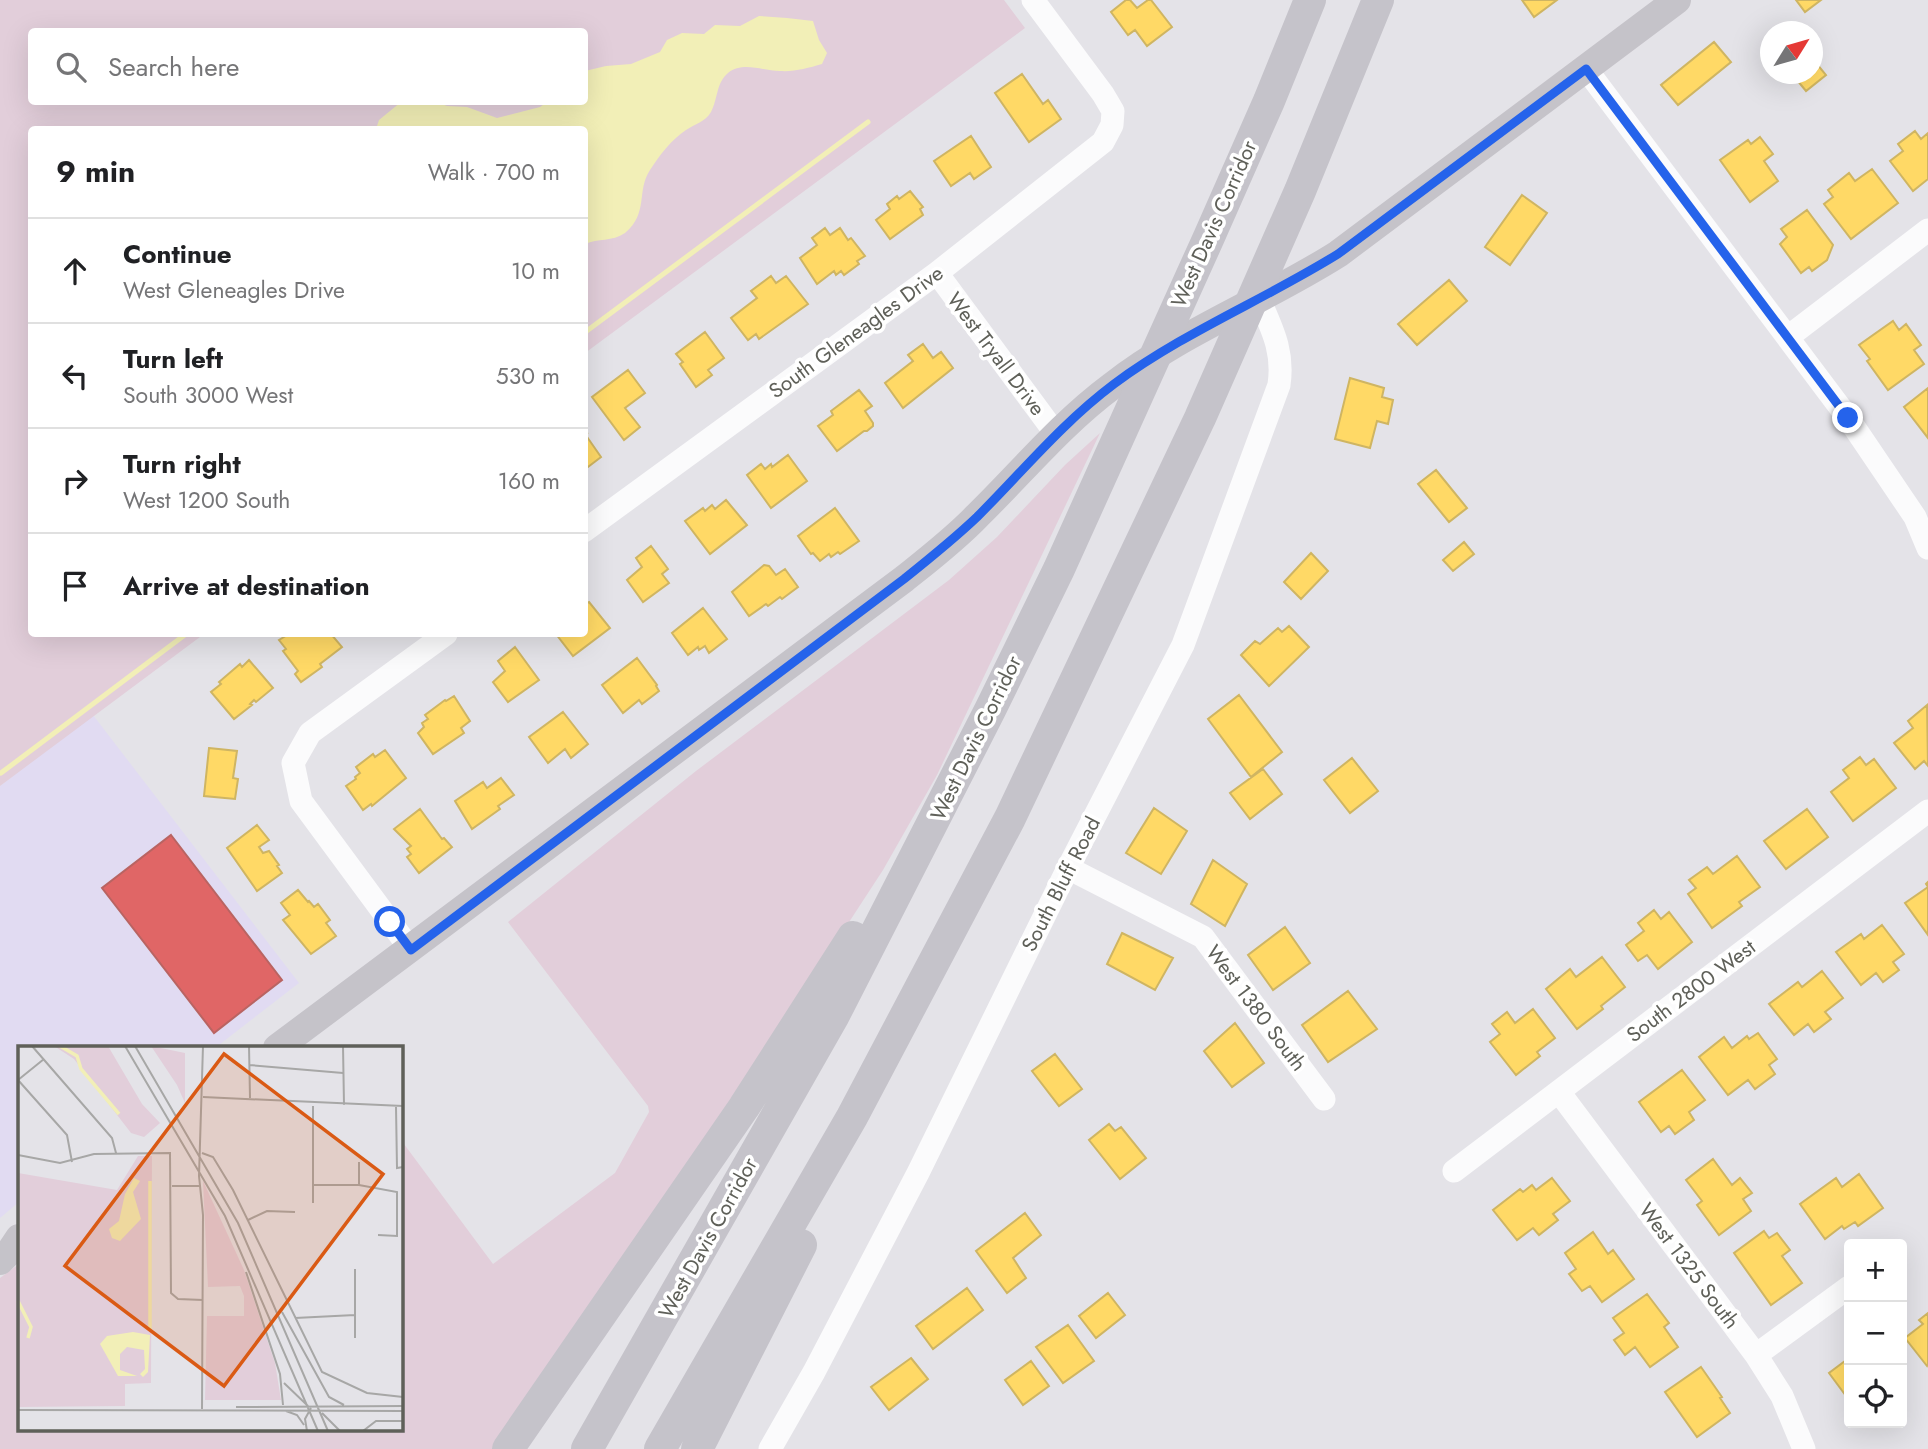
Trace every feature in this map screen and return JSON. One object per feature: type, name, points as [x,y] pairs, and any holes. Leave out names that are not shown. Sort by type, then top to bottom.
[{"type":"highway","name":"West Davis Corridor","points":[[587,1449],[834,1015],[933,825],[1059,569],[1269,101],[1310,0]]},
{"type":"highway","points":[[660,1449],[852,1117],[1010,818],[1200,418],[1300,191],[1378,0]]},
{"type":"highway","points":[[508,1449],[744,1107],[877,901],[933,825]]},
{"type":"highway","points":[[697,1449],[955,946],[983,867]]},
{"type":"main road","points":[[280,1046],[904,579],[975,519],[1083,409],[1140,365],[1200,329],[1312,270],[1356,241],[1677,0]]},
{"type":"main road","points":[[0,1243],[18,1236]]},
{"type":"main road","points":[[0,1261],[18,1238]]},
{"type":"street","name":"South Gleneagles Drive","points":[[588,528],[937,273],[1102,142],[1114,118],[1110,103],[1033,0]]},
{"type":"street","points":[[1586,69],[1848,418],[1915,517],[1928,548]]},
{"type":"street","points":[[1787,337],[1928,230]]},
{"type":"street","name":"West Tryall Drive","points":[[937,273],[1056,434]]},
{"type":"street","name":"South Bluff Road","points":[[770,1449],[814,1372],[918,1173],[1068,868],[1183,645],[1279,385],[1281,359],[1259,299]]},
{"type":"street","points":[[411,950],[301,801],[293,763],[310,733],[442,637]]},
{"type":"street","name":"South 2800 West","points":[[1454,1171],[1928,811]]},
{"type":"street","name":"West 1380 South","points":[[1068,868],[1203,937],[1324,1099]]},
{"type":"street","name":"West 1325 South","points":[[1559,1092],[1756,1355],[1782,1396],[1804,1449]]},
{"type":"street","points":[[1756,1355],[1844,1291]]},
{"type":"shaded area","points":[[0,0],[1004,0],[1025,28],[588,351],[588,126],[28,126],[28,637],[200,637],[0,786]]},
{"type":"shaded area","points":[[759,16],[813,21],[819,40],[827,53],[822,64],[801,69],[774,71],[740,68],[728,73],[721,81],[709,115],[675,138],[654,165],[646,178],[637,218],[625,233],[615,238],[588,243],[588,126],[377,126],[379,120],[397,105],[467,107],[497,118],[543,105],[588,105],[588,70],[631,64],[660,52],[667,40],[682,33],[704,34],[715,25],[740,26]]},
{"type":"shaded area","points":[[1100,433],[937,775],[883,870],[567,1343],[492,1449],[0,1449],[0,1278],[18,1265],[18,1432],[402,1432],[402,1141],[493,1264],[615,1173],[649,1112],[648,1106],[508,922],[696,771],[949,580],[997,537],[1065,465]]},
{"type":"shaded area","points":[[93,715],[299,983],[218,1046],[18,1046],[18,1203],[0,1218],[0,786]]},
{"type":"building: Homes","points":[[1126,0],[1130,0],[1137,8],[1151,0],[1172,27],[1147,46],[1135,30],[1128,35],[1111,12]]},
{"type":"building: Homes","points":[[1522,0],[1557,0],[1534,17]]},
{"type":"building: Homes","points":[[1796,0],[1821,0],[1805,12]]},
{"type":"building: Homes","points":[[1714,42],[1731,62],[1678,105],[1661,85]]},
{"type":"building: Homes","points":[[1022,74],[1043,104],[1048,100],[1061,119],[1029,142],[995,93]]},
{"type":"building: Homes","points":[[1800,84],[1815,84],[1806,91]]},
{"type":"building: Homes","points":[[1915,131],[1921,139],[1928,133],[1928,179],[1913,191],[1890,161],[1903,151],[1898,144]]},
{"type":"building: Homes","points":[[971,136],[991,167],[974,179],[970,173],[951,186],[934,161]]},
{"type":"building: Homes","points":[[1760,137],[1773,154],[1764,161],[1778,181],[1750,202],[1720,160],[1748,140],[1751,144]]},
{"type":"building: Homes","points":[[1872,169],[1898,203],[1851,239],[1824,204],[1833,197],[1828,190],[1849,173],[1855,181]]},
{"type":"building: Homes","points":[[910,191],[923,207],[920,209],[923,215],[890,239],[876,220],[890,209],[887,204]]},
{"type":"building: Homes","points":[[1522,195],[1547,213],[1510,265],[1485,247]]},
{"type":"building: Homes","points":[[1807,210],[1833,245],[1827,260],[1812,271],[1809,267],[1801,273],[1780,244],[1787,237],[1781,229]]},
{"type":"building: Homes","points":[[825,228],[830,235],[840,228],[865,256],[844,275],[841,271],[836,275],[834,271],[817,284],[800,258],[817,245],[812,238]]},
{"type":"building: Homes","points":[[771,276],[776,283],[786,276],[808,304],[759,339],[756,334],[748,340],[731,318],[757,298],[751,291]]},
{"type":"building: Homes","points":[[1449,280],[1467,301],[1417,345],[1398,324]]},
{"type":"building: Homes","points":[[1893,321],[1899,330],[1906,324],[1921,345],[1914,350],[1924,364],[1888,390],[1859,345]]},
{"type":"building: Homes","points":[[705,332],[724,358],[708,370],[712,375],[696,387],[676,354]]},
{"type":"building: Homes","points":[[923,344],[933,358],[941,352],[953,368],[903,408],[885,383],[913,361],[908,355]]},
{"type":"building: Homes","points":[[628,370],[645,393],[625,408],[640,427],[624,440],[592,397]]},
{"type":"building: Homes","points":[[1350,378],[1384,388],[1382,397],[1393,400],[1388,424],[1377,421],[1370,448],[1335,439]]},
{"type":"building: Homes","points":[[1928,388],[1928,438],[1904,407]]},
{"type":"building: Homes","points":[[859,390],[872,406],[865,411],[873,426],[837,451],[818,426],[833,415],[831,411]]},
{"type":"building: Homes","points":[[588,438],[601,457],[588,467]]},
{"type":"building: Homes","points":[[788,455],[807,481],[771,508],[747,475],[761,464],[765,469],[771,464],[772,467]]},
{"type":"building: Homes","points":[[1436,470],[1467,508],[1449,522],[1418,484]]},
{"type":"building: Homes","points":[[726,500],[747,525],[710,554],[685,521],[703,508],[705,511],[712,505],[715,509]]},
{"type":"building: Homes","points":[[835,508],[859,541],[840,554],[838,552],[831,557],[829,554],[820,561],[811,554],[798,536]]},
{"type":"building: Homes","points":[[1464,542],[1474,554],[1453,571],[1443,560]]},
{"type":"building: Homes","points":[[651,546],[668,569],[662,574],[669,583],[643,602],[627,580],[642,567],[636,558]]},
{"type":"building: Homes","points":[[1311,553],[1328,571],[1301,599],[1284,582]]},
{"type":"building: Homes","points":[[764,565],[769,566],[776,575],[785,569],[798,587],[782,599],[780,597],[768,606],[766,604],[749,616],[732,592]]},
{"type":"building: Homes","points":[[588,603],[610,628],[573,656],[558,637],[588,637]]},
{"type":"building: Homes","points":[[703,608],[727,639],[709,653],[705,646],[699,650],[698,647],[688,655],[672,633]]},
{"type":"building: Homes","points":[[1289,626],[1309,647],[1269,686],[1241,655],[1255,641],[1260,644],[1278,628],[1282,632]]},
{"type":"building: Homes","points":[[284,637],[334,637],[342,647],[320,664],[322,667],[301,682],[295,674],[298,671],[283,651],[286,649],[279,640]]},
{"type":"building: Homes","points":[[515,647],[539,680],[508,702],[493,682],[505,671],[498,661]]},
{"type":"building: Homes","points":[[637,658],[659,691],[642,704],[639,700],[623,713],[602,685]]},
{"type":"building: Homes","points":[[249,660],[273,688],[256,702],[254,700],[250,704],[252,705],[234,719],[211,692],[240,664],[242,667]]},
{"type":"building: Homes","points":[[1239,695],[1282,752],[1251,777],[1208,719]]},
{"type":"building: Homes","points":[[454,696],[470,721],[461,728],[464,733],[433,754],[418,733],[424,727],[422,723],[428,719],[425,715]]},
{"type":"building: Homes","points":[[1927,705],[1928,766],[1924,761],[1915,769],[1894,743],[1913,728],[1908,721]]},
{"type":"building: Homes","points":[[563,712],[588,744],[571,758],[565,749],[548,763],[529,737]]},
{"type":"building: Homes","points":[[209,748],[237,751],[233,778],[238,779],[235,799],[204,796]]},
{"type":"building: Homes","points":[[385,750],[406,778],[372,806],[371,804],[363,810],[346,786],[360,773],[356,767],[373,754],[375,757]]},
{"type":"building: Homes","points":[[1860,757],[1866,765],[1874,759],[1896,788],[1853,821],[1831,792],[1849,778],[1843,770]]},
{"type":"building: Homes","points":[[1352,758],[1378,791],[1350,813],[1324,780]]},
{"type":"building: Homes","points":[[1263,769],[1282,794],[1250,819],[1230,793]]},
{"type":"building: Homes","points":[[501,778],[514,795],[472,829],[455,801],[483,782],[487,788]]},
{"type":"building: Homes","points":[[1154,808],[1187,831],[1161,874],[1126,853]]},
{"type":"building: Homes","points":[[420,809],[442,839],[452,847],[419,873],[407,857],[411,854],[407,849],[411,846],[394,829]]},
{"type":"building: Homes","points":[[1807,809],[1828,837],[1786,869],[1764,841]]},
{"type":"building: Homes","points":[[257,825],[269,840],[259,847],[263,853],[269,851],[282,873],[257,891],[227,848]]},
{"type":"building: Homes","points":[[1737,856],[1760,887],[1739,902],[1742,906],[1712,928],[1688,894],[1696,888],[1689,880],[1707,867],[1713,874]]},
{"type":"building: Homes","points":[[1213,860],[1247,884],[1225,926],[1191,904]]},
{"type":"building: Homes","points":[[1928,887],[1928,935],[1905,903]]},
{"type":"building: Homes","points":[[298,890],[314,907],[318,904],[330,920],[326,923],[336,936],[311,954],[283,920],[290,915],[281,903]]},
{"type":"building: Homes","points":[[1654,910],[1661,919],[1669,912],[1692,942],[1658,969],[1647,955],[1638,961],[1626,945],[1644,931],[1638,923]]},
{"type":"building: Homes","points":[[1882,925],[1904,954],[1893,962],[1899,970],[1883,982],[1876,973],[1861,985],[1836,952],[1861,934],[1864,939]]},
{"type":"building: Homes","points":[[1285,927],[1310,963],[1273,990],[1248,955]]},
{"type":"building: Homes","points":[[1122,933],[1173,958],[1155,990],[1107,964]]},
{"type":"building: Homes","points":[[1602,957],[1625,987],[1577,1029],[1546,989],[1570,969],[1576,977]]},
{"type":"building: Homes","points":[[1822,971],[1843,998],[1825,1012],[1831,1019],[1814,1032],[1808,1024],[1794,1035],[1769,1004],[1798,982],[1802,987]]},
{"type":"building: Homes","points":[[1348,991],[1377,1029],[1328,1062],[1302,1025]]},
{"type":"building: Homes","points":[[1533,1009],[1555,1038],[1537,1052],[1540,1056],[1516,1075],[1490,1042],[1500,1034],[1492,1024],[1507,1012],[1515,1023]]},
{"type":"building: Homes","points":[[1235,1023],[1264,1063],[1232,1087],[1204,1051]]},
{"type":"building: Homes","points":[[1758,1033],[1777,1059],[1769,1065],[1775,1074],[1755,1089],[1748,1080],[1728,1095],[1699,1057],[1724,1037],[1732,1048],[1747,1036],[1749,1039]]},
{"type":"building: Homes","points":[[1055,1054],[1082,1089],[1059,1106],[1032,1071]]},
{"type":"building: Homes","points":[[1682,1070],[1705,1100],[1689,1112],[1694,1120],[1675,1134],[1669,1126],[1661,1132],[1639,1102]]},
{"type":"building: Homes","points":[[1109,1124],[1115,1131],[1121,1127],[1146,1158],[1120,1179],[1089,1140]]},
{"type":"building: Homes","points":[[1713,1159],[1732,1185],[1740,1178],[1752,1193],[1743,1199],[1751,1211],[1719,1235],[1697,1205],[1702,1201],[1686,1180]]},
{"type":"building: Homes","points":[[1859,1174],[1883,1208],[1858,1226],[1855,1222],[1844,1229],[1842,1226],[1825,1239],[1800,1204],[1836,1178],[1842,1187]]},
{"type":"building: Homes","points":[[1552,1178],[1570,1201],[1553,1214],[1558,1220],[1539,1235],[1533,1228],[1517,1240],[1493,1210],[1520,1189],[1523,1192],[1532,1185],[1536,1190]]},
{"type":"building: Homes","points":[[1025,1213],[1041,1235],[1013,1258],[1026,1278],[1007,1293],[976,1251]]},
{"type":"building: Homes","points":[[1764,1231],[1769,1238],[1777,1233],[1790,1250],[1782,1256],[1802,1283],[1771,1305],[1734,1253]]},
{"type":"building: Homes","points":[[1593,1232],[1608,1254],[1613,1250],[1634,1279],[1602,1302],[1590,1286],[1582,1291],[1569,1274],[1576,1269],[1565,1253]]},
{"type":"building: Homes","points":[[967,1288],[983,1310],[933,1349],[916,1326]]},
{"type":"building: Homes","points":[[1108,1293],[1125,1315],[1096,1338],[1079,1316]]},
{"type":"building: Homes","points":[[1647,1294],[1669,1323],[1664,1327],[1678,1347],[1650,1367],[1635,1347],[1625,1355],[1614,1340],[1624,1333],[1613,1318]]},
{"type":"building: Homes","points":[[1928,1313],[1927,1366],[1907,1341],[1907,1336],[1923,1324],[1919,1320]]},
{"type":"building: Homes","points":[[1068,1325],[1094,1361],[1063,1383],[1036,1347]]},
{"type":"building: Homes","points":[[911,1358],[928,1379],[889,1410],[871,1387]]},
{"type":"building: Homes","points":[[1031,1361],[1049,1386],[1023,1405],[1005,1380]]},
{"type":"building: Homes","points":[[1844,1362],[1844,1393],[1829,1373]]},
{"type":"building: Homes","points":[[1701,1367],[1730,1413],[1697,1437],[1665,1392]]},
{"type":"building: Shops","points":[[171,835],[282,980],[214,1033],[102,888]]},
{"type":"waterway","points":[[588,330],[868,122]]},
{"type":"waterway","points":[[1,773],[182,637]]},
{"type":"route","points":[[390,922],[411,950],[940,550],[975,519],[1056,434],[1112,385],[1170,346],[1338,254],[1586,69],[1848,418]]}]
